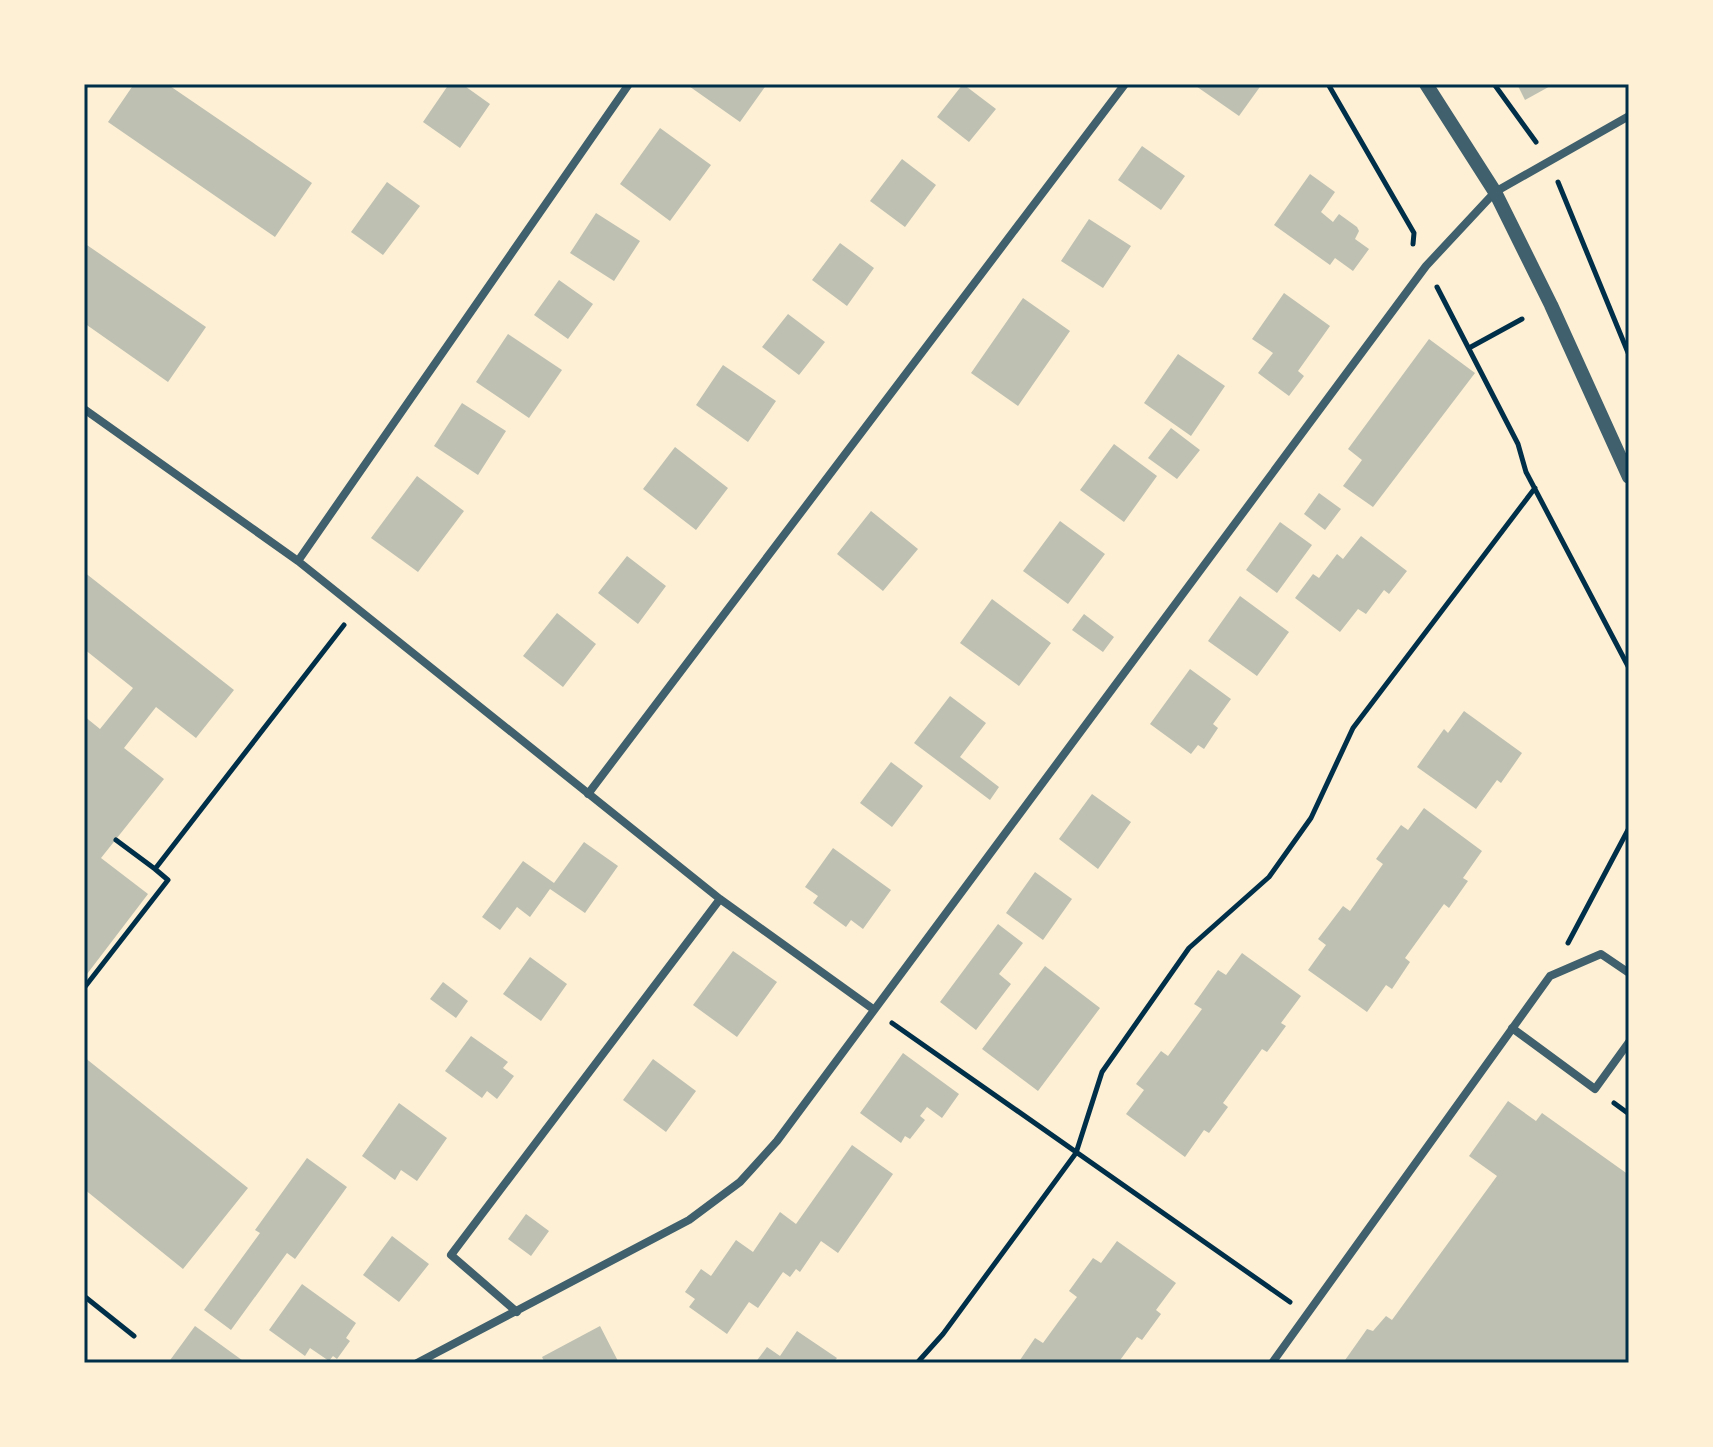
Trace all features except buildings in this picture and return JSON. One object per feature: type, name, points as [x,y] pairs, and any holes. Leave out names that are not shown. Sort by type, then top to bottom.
[{"type":"street","points":[[298,561],[629,84]]},
{"type":"street","points":[[588,794],[1125,84]]},
{"type":"street","points":[[1426,84],[1495,192],[1551,305],[1629,477]]},
{"type":"street","points":[[417,1363],[689,1220],[740,1182],[777,1141],[1426,266],[1495,192],[1629,116]]},
{"type":"street","points":[[84,409],[298,561],[720,899],[873,1009]]},
{"type":"street","points":[[517,1312],[451,1255],[720,899]]},
{"type":"street","points":[[1272,1363],[1550,976],[1601,954],[1629,973]]},
{"type":"street","points":[[1512,1028],[1595,1089],[1629,1042]]},
{"type":"path","points":[[1328,84],[1414,233],[1413,244],[1518,444],[1526,472],[1629,668]]},
{"type":"path","points":[[1494,84],[1549,161],[1629,355]]},
{"type":"path","points":[[1469,348],[1522,319]]},
{"type":"path","points":[[917,1363],[943,1334],[1076,1153],[1102,1072],[1189,948],[1269,877],[1311,818],[1353,728],[1535,488]]},
{"type":"path","points":[[155,869],[356,609]]},
{"type":"path","points":[[1550,976],[1629,828]]},
{"type":"path","points":[[84,988],[168,880],[116,840]]},
{"type":"path","points":[[873,1009],[1307,1314]]},
{"type":"path","points":[[84,1296],[134,1336]]}]
